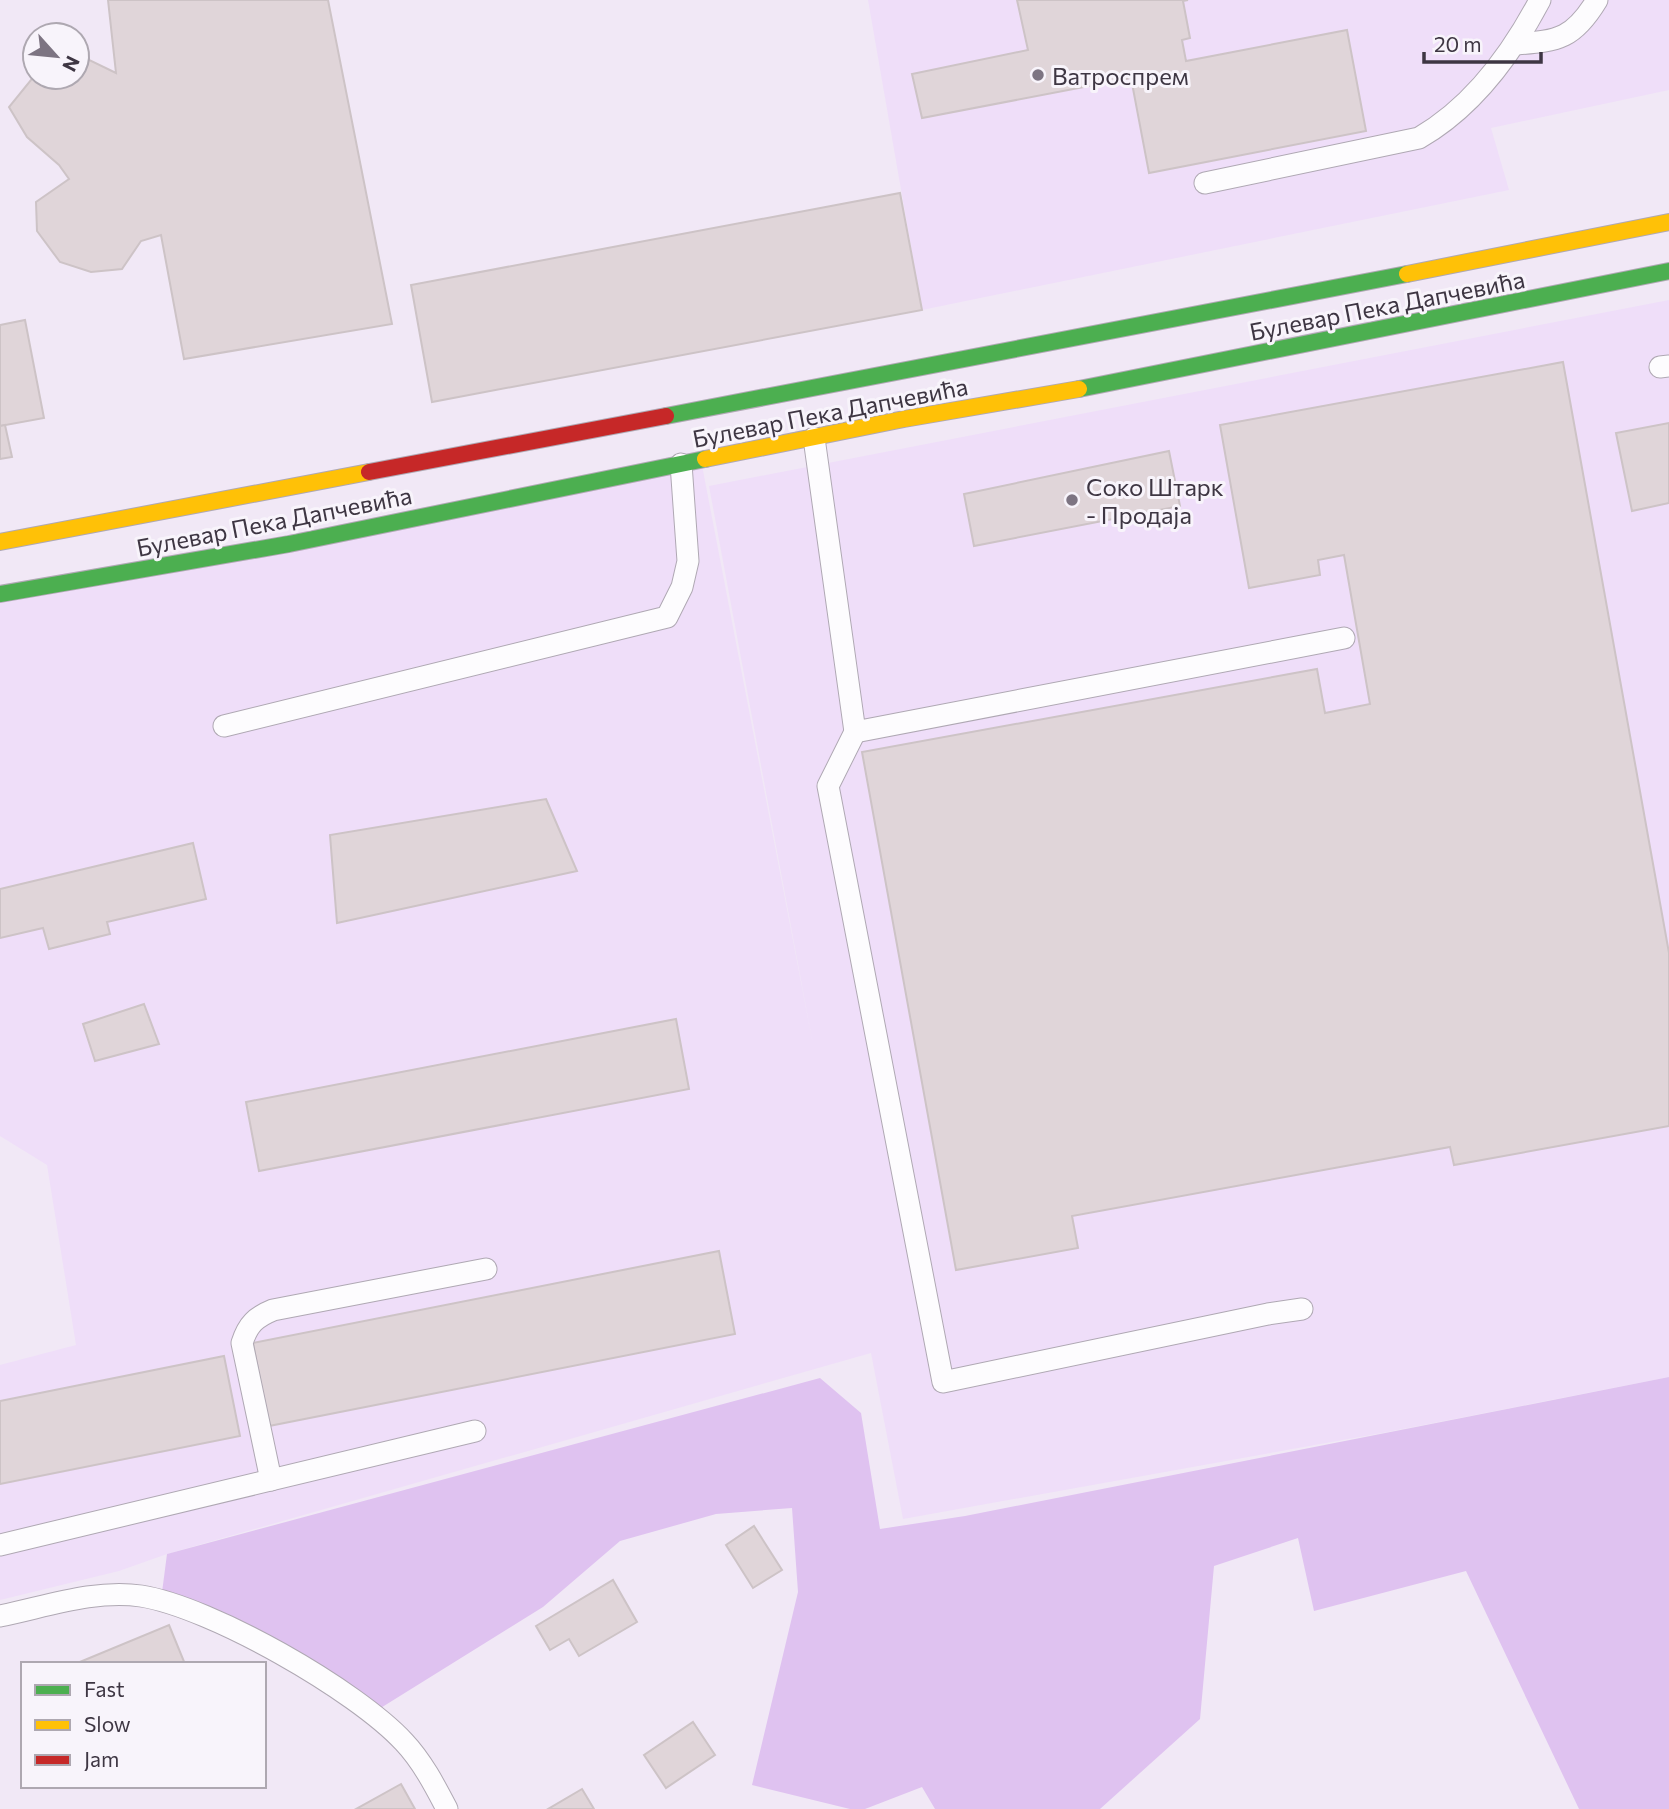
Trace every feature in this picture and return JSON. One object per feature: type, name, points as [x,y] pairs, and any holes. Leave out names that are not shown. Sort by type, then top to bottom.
[{"type":"street","name":"Булевар Пека Дапчевића","points":[[0,542],[738,410],[1669,222]]},
{"type":"street","name":"Булевар Пека Дапчевића","points":[[0,594],[289,544],[681,464],[745,445],[814,438],[851,424],[1130,380],[1669,271]]},
{"type":"lane","points":[[1205,183],[1419,138],[1447,122],[1517,44],[1540,0]]},
{"type":"lane","points":[[1517,44],[1550,41],[1565,36],[1577,28],[1597,0]]},
{"type":"lane","points":[[814,438],[855,732],[828,786],[943,1382],[1301,1309]]},
{"type":"lane","points":[[223,726],[667,617],[682,587],[688,561],[681,464]]},
{"type":"lane","points":[[855,732],[1344,638]]},
{"type":"lane","points":[[271,1480],[242,1343],[246,1328],[257,1317],[273,1310],[486,1269]]},
{"type":"lane","points":[[0,1545],[475,1431]]},
{"type":"lane","points":[[0,1616],[103,1594],[140,1596],[210,1617],[345,1692],[404,1742],[429,1776],[447,1809]]},
{"type":"shaded area","points":[[868,0],[1669,0],[1669,90],[1491,128],[1509,190],[922,310]]},
{"type":"shaded area","points":[[1669,300],[1669,1377],[1382,1433],[903,1519],[871,1353],[167,1554],[119,1571],[0,1600],[0,1365],[76,1345],[47,1165],[0,1136],[0,594],[701,460],[814,1050],[709,486]]},
{"type":"shaded area","points":[[1669,1377],[1669,1809],[1579,1809],[1466,1571],[1314,1611],[1298,1538],[1214,1566],[1200,1719],[1100,1809],[935,1809],[922,1787],[865,1809],[850,1809],[752,1785],[798,1592],[792,1508],[716,1514],[620,1541],[543,1607],[371,1714],[161,1600],[167,1554],[820,1378],[861,1413],[880,1529],[965,1516]]},
{"type":"building","points":[[108,0],[328,0],[392,324],[184,359],[161,235],[141,241],[122,269],[91,272],[60,262],[37,231],[36,202],[69,179],[59,165],[27,137],[9,107],[22,91],[91,91],[91,61],[116,73]]},
{"type":"building","points":[[1017,0],[1188,0],[1183,1],[1190,38],[1182,40],[1186,61],[1347,30],[1366,131],[1149,173],[1131,78],[922,118],[912,74],[1028,50]]},
{"type":"building","points":[[900,193],[922,310],[432,402],[411,285]]},
{"type":"building","points":[[25,320],[44,418],[0,426],[0,325]]},
{"type":"building","points":[[1563,362],[1669,953],[1669,1126],[1454,1165],[1450,1147],[1072,1216],[1078,1248],[956,1270],[862,752],[1317,669],[1325,713],[1370,704],[1344,555],[1318,560],[1320,575],[1249,588],[1220,425]]},
{"type":"building","points":[[1669,423],[1669,503],[1632,511],[1616,433]]},
{"type":"building","points":[[5,425],[12,457],[0,459],[0,426]]},
{"type":"building","name":"Соко Штарк - Продаја","points":[[1169,451],[1180,506],[974,546],[964,494]]},
{"type":"building","points":[[546,799],[577,871],[337,923],[330,835]]},
{"type":"building","points":[[193,843],[206,899],[107,922],[110,934],[49,949],[43,928],[0,938],[0,889]]},
{"type":"building","points":[[144,1004],[159,1044],[95,1061],[83,1024]]},
{"type":"building","points":[[676,1019],[689,1089],[259,1171],[246,1102]]},
{"type":"building","points":[[719,1251],[735,1334],[269,1426],[253,1343]]},
{"type":"building","points":[[224,1356],[240,1436],[0,1484],[0,1401]]},
{"type":"building","points":[[754,1526],[782,1570],[753,1588],[726,1545]]},
{"type":"building","points":[[613,1580],[637,1622],[579,1656],[569,1639],[550,1650],[536,1626]]},
{"type":"building","points":[[169,1625],[184,1662],[80,1662]]},
{"type":"building","points":[[693,1722],[715,1755],[666,1788],[644,1755]]},
{"type":"building","points":[[401,1784],[415,1809],[356,1809]]},
{"type":"building","points":[[582,1789],[594,1809],[548,1809]]},
{"type":"traffic: fast","points":[[1079,389],[1669,271]]},
{"type":"traffic: fast","points":[[666,416],[1407,274]]},
{"type":"traffic: fast","points":[[0,594],[289,544],[705,459]]},
{"type":"traffic: slow","points":[[1407,274],[1669,222]]},
{"type":"traffic: slow","points":[[705,459],[904,419],[1079,389]]},
{"type":"traffic: slow","points":[[0,542],[369,472]]},
{"type":"traffic: jam","points":[[369,472],[666,416]]},
{"type":"place","name":"Ватроспрем","points":[[1038,75]]},
{"type":"place","name":"Соко Штарк - Продаја","points":[[1072,500]]}]
